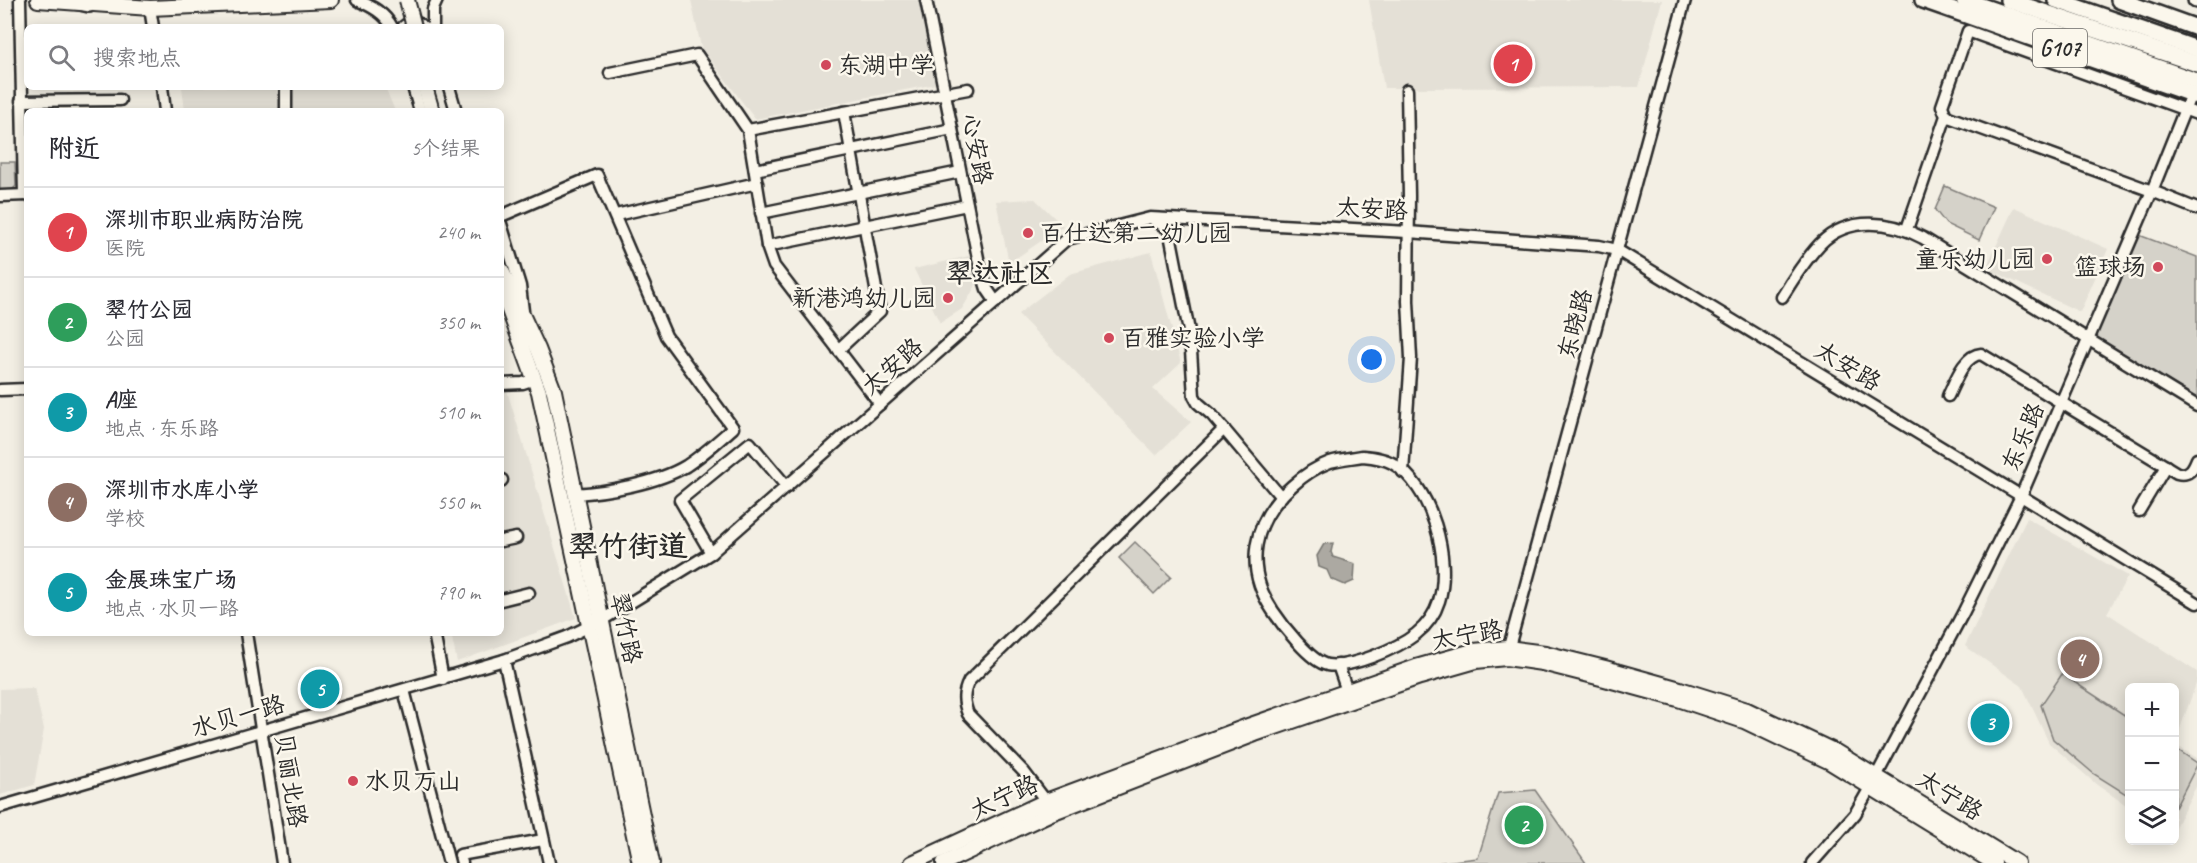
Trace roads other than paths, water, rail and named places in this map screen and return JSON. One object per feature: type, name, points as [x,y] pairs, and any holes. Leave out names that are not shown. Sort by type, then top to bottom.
[{"type":"highway","points":[[72,0],[89,4]]},
{"type":"highway","name":"G107","points":[[1923,0],[2195,91]]},
{"type":"highway","points":[[1964,0],[2195,91]]},
{"type":"highway","points":[[2008,0],[2197,64]]},
{"type":"highway","points":[[2056,0],[2197,49]]},
{"type":"highway","points":[[2119,0],[2197,28]]},
{"type":"highway","points":[[2169,17],[2197,23]]},
{"type":"main road","points":[[38,0],[150,8],[331,0]]},
{"type":"main road","points":[[400,0],[404,24]]},
{"type":"main road","points":[[407,0],[413,24]]},
{"type":"main road","points":[[426,90],[431,108]]},
{"type":"main road","points":[[432,90],[437,108]]},
{"type":"main road","name":"翠竹路","points":[[504,278],[535,379],[640,863]]},
{"type":"main road","name":"翠竹路","points":[[504,295],[547,370],[554,391],[652,863]]},
{"type":"main road","name":"太宁路","points":[[944,863],[1051,813],[1255,734],[1420,677],[1507,653]]},
{"type":"main road","name":"太宁路","points":[[912,863],[1046,801],[1347,691],[1462,654],[1507,653],[1545,653],[1680,688],[1747,710],[1836,752],[1874,781],[1994,863]]},
{"type":"main road","name":"太宁路","points":[[1874,781],[2017,863]]},
{"type":"street","points":[[20,0],[24,172]]},
{"type":"street","points":[[357,0],[378,10],[390,24]]},
{"type":"street","points":[[433,24],[433,9],[437,0]]},
{"type":"street","name":"心安路","points":[[926,0],[982,275],[987,289],[996,302]]},
{"type":"street","name":"东晓路","points":[[1507,653],[1684,0]]},
{"type":"street","points":[[150,8],[153,24]]},
{"type":"street","points":[[1907,230],[1946,116],[1942,106],[1968,31],[2197,114]]},
{"type":"street","points":[[610,73],[697,55],[748,129],[767,246],[779,275],[880,404]]},
{"type":"street","points":[[748,129],[968,88]]},
{"type":"street","points":[[162,90],[165,108]]},
{"type":"street","points":[[286,90],[286,108]]},
{"type":"street","points":[[414,90],[419,108]]},
{"type":"street","points":[[450,90],[455,108]]},
{"type":"street","points":[[1403,472],[1411,358],[1407,90]]},
{"type":"street","name":"东乐路","points":[[1812,863],[1855,814],[1963,613],[2021,496],[2184,110],[2195,91]]},
{"type":"street","points":[[21,101],[120,100]]},
{"type":"street","points":[[837,350],[880,311],[843,112]]},
{"type":"street","points":[[1946,116],[2152,190],[2197,209]]},
{"type":"street","points":[[754,170],[952,129]]},
{"type":"street","points":[[761,213],[960,172]]},
{"type":"street","points":[[504,215],[597,175],[666,336],[733,428],[685,466],[664,476],[627,486],[575,494]]},
{"type":"street","points":[[616,215],[757,183]]},
{"type":"street","points":[[0,196],[24,195]]},
{"type":"street","points":[[767,246],[967,205]]},
{"type":"street","points":[[1150,218],[1169,229],[1190,336],[1194,396],[1281,497]]},
{"type":"street","name":"太安路","points":[[588,627],[711,553],[1067,240],[1150,218],[1408,232],[1599,246],[1617,250],[2197,603]]},
{"type":"street","points":[[1782,297],[1801,266],[1821,242],[1845,227],[1870,223],[1907,230],[2197,406]]},
{"type":"street","points":[[504,234],[520,286],[520,324]]},
{"type":"street","points":[[504,307],[520,324]]},
{"type":"street","points":[[1948,396],[1969,359],[1981,354],[2177,473],[2186,474],[2193,469],[2197,459]]},
{"type":"street","points":[[504,384],[522,383],[535,379]]},
{"type":"street","points":[[0,390],[24,389]]},
{"type":"street","points":[[1046,801],[1024,772],[968,714],[964,704],[964,692],[969,681],[1224,429]]},
{"type":"street","points":[[711,553],[680,500],[750,443],[787,487]]},
{"type":"street","points":[[1362,456],[1377,457],[1393,464],[1403,472],[1425,500],[1437,528],[1442,550],[1443,577],[1439,602],[1430,620],[1416,634],[1395,646],[1360,660],[1327,665],[1316,660],[1264,598],[1256,560],[1258,534],[1270,508],[1281,497],[1300,479],[1330,462],[1362,456]]},
{"type":"street","points":[[2139,511],[2166,466]]},
{"type":"street","points":[[504,540],[516,538]]},
{"type":"street","points":[[504,599],[529,593]]},
{"type":"street","name":"水贝一路","points":[[0,807],[446,678],[504,660],[588,627]]},
{"type":"street","name":"贝丽北路","points":[[246,636],[282,863]]},
{"type":"street","points":[[435,636],[446,678]]},
{"type":"street","points":[[440,636],[446,678]]},
{"type":"street","points":[[504,660],[549,863]]},
{"type":"street","points":[[1338,665],[1347,691]]},
{"type":"street","points":[[404,690],[449,863]]},
{"type":"street","points":[[462,863],[460,855],[543,840]]},
{"type":"place","name":"深圳市职业病防治院","points":[[1513,64]]},
{"type":"place","name":"东湖中学","points":[[826,65]]},
{"type":"place","name":"百仕达第二幼儿园","points":[[1028,233]]},
{"type":"place","name":"童乐幼儿园","points":[[2047,259]]},
{"type":"place","name":"篮球场","points":[[2158,267]]},
{"type":"place","name":"新港鸿幼儿园","points":[[948,298]]},
{"type":"place","name":"百雅实验小学","points":[[1109,338]]},
{"type":"place","name":"深圳市水库小学","points":[[2080,659]]},
{"type":"place","name":"金展珠宝广场","points":[[320,689]]},
{"type":"place","name":"A座","points":[[1990,723]]},
{"type":"place","name":"水贝万山","points":[[353,781]]},
{"type":"place","name":"翠竹公园","points":[[1524,825]]},
{"type":"district","name":"翠达社区","points":[[1000,273]]},
{"type":"district","name":"翠竹街道","points":[[628,546]]}]
